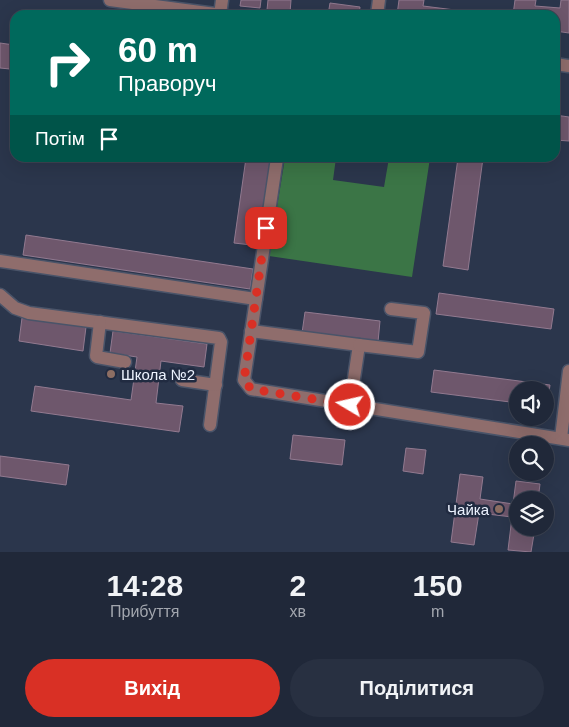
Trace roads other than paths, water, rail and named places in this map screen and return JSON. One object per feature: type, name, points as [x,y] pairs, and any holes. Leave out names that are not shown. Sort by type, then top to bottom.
[{"type":"street","points":[[110,0],[185,10]]},
{"type":"street","points":[[276,162],[244,380],[251,389],[565,439],[569,371]]},
{"type":"street","points":[[0,261],[256,300]]},
{"type":"street","points":[[0,295],[21,311],[219,338],[221,342],[210,425]]},
{"type":"street","points":[[251,331],[418,352],[424,313],[391,309]]},
{"type":"street","points":[[100,322],[97,358],[125,362]]},
{"type":"street","points":[[350,405],[359,345]]},
{"type":"street","points":[[182,380],[216,385]]},
{"type":"place","name":"Школа №2","points":[[111,374]]},
{"type":"place","name":"Чайка","points":[[499,509]]}]
